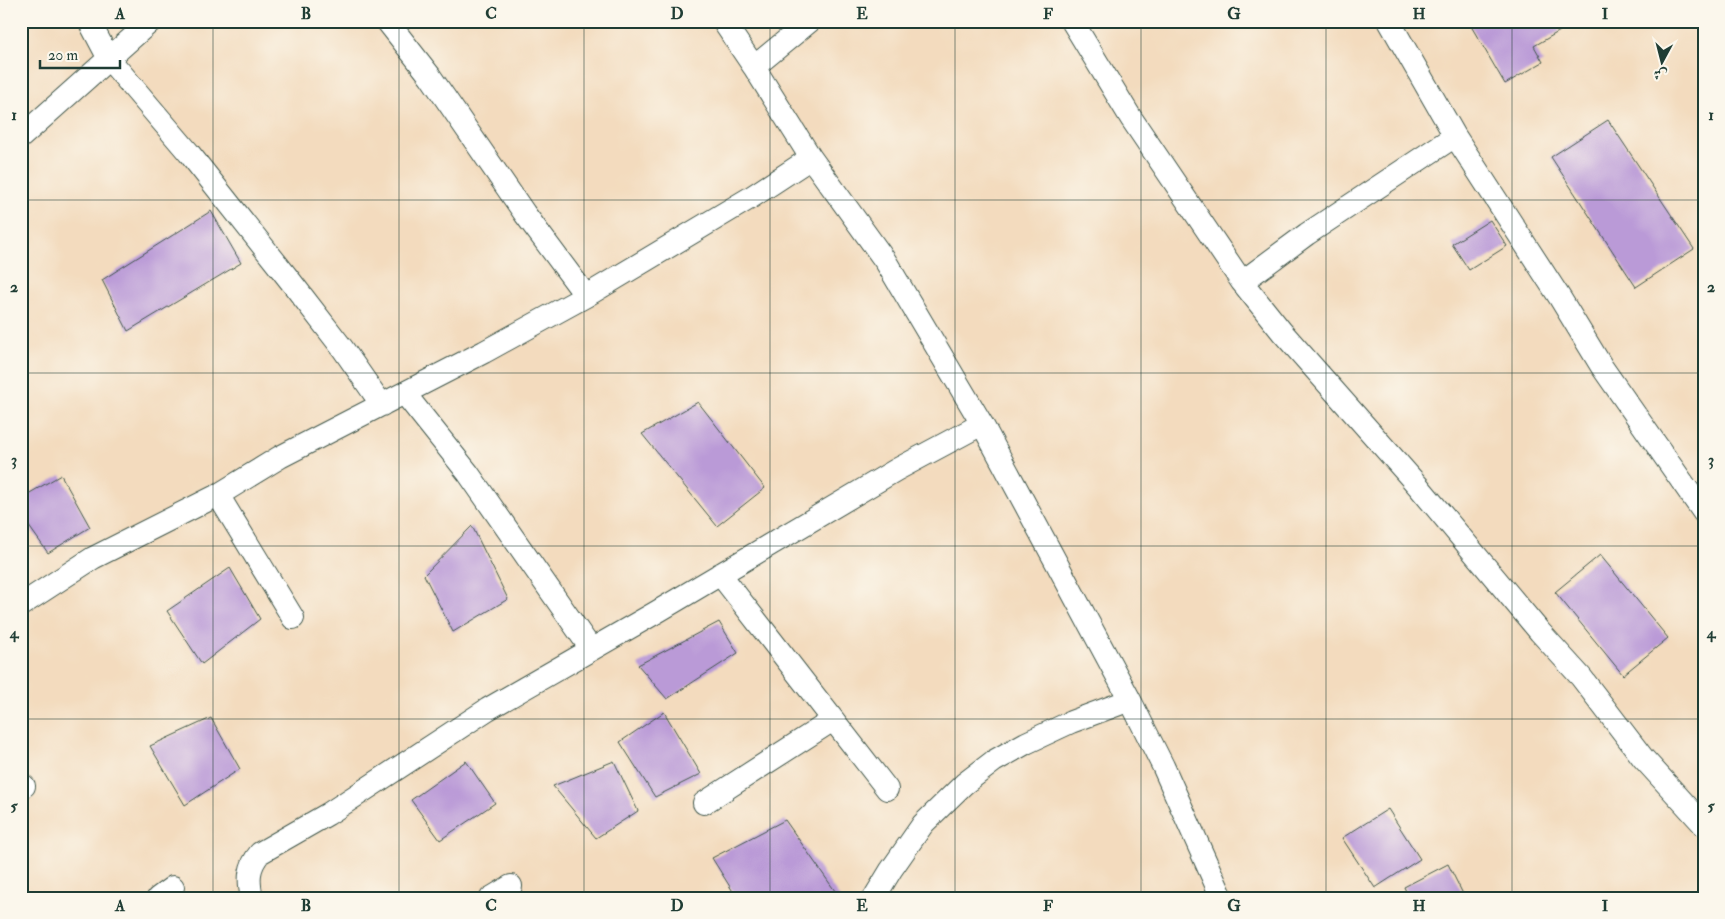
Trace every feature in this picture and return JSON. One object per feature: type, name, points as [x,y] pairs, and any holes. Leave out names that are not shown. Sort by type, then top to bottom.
[{"type":"street","points":[[88,21],[109,59],[189,153],[268,252],[343,349],[382,405]]},
{"type":"street","points":[[21,138],[151,21]]},
{"type":"street","points":[[387,21],[430,76],[525,214],[586,296]]},
{"type":"street","points":[[723,21],[811,158],[886,262],[982,424],[1130,700],[1163,766],[1222,898]]},
{"type":"street","points":[[754,67],[810,21]]},
{"type":"street","points":[[1072,21],[1131,118],[1242,282],[1282,332],[1419,487],[1540,632],[1582,677],[1643,758],[1696,801],[1704,825]]},
{"type":"street","points":[[1389,21],[1455,136],[1560,298],[1602,367],[1704,513]]},
{"type":"street","points":[[1242,282],[1307,234],[1455,136]]},
{"type":"street","points":[[21,605],[93,558],[218,495],[280,457],[404,394],[586,296],[750,198],[811,158]]},
{"type":"street","points":[[404,394],[468,473],[591,649]]},
{"type":"street","points":[[252,898],[250,872],[252,862],[260,854],[328,814],[488,709],[896,470],[982,424]]},
{"type":"street","points":[[218,495],[293,618]]},
{"type":"street","points":[[720,574],[888,789]]},
{"type":"street","points":[[874,898],[890,870],[923,824],[972,778],[994,761],[1026,743],[1071,722],[1130,700]]},
{"type":"street","points":[[704,803],[834,720]]},
{"type":"street","points":[[491,898],[511,886]]},
{"type":"building","points":[[1468,21],[1555,21],[1560,31],[1534,46],[1543,62],[1505,84]]},
{"type":"building","points":[[1608,120],[1694,249],[1636,287],[1551,157]]},
{"type":"building","points":[[211,211],[241,263],[128,331],[102,280]]},
{"type":"building","points":[[1490,220],[1507,246],[1469,270],[1452,244]]},
{"type":"building","points":[[698,402],[765,488],[717,526],[642,434]]},
{"type":"building","points":[[61,475],[90,527],[48,553],[21,515],[21,498]]},
{"type":"building","points":[[472,526],[508,599],[453,632],[424,575]]},
{"type":"building","points":[[1600,555],[1668,638],[1623,675],[1555,592]]},
{"type":"building","points":[[230,568],[260,619],[202,664],[167,611]]},
{"type":"building","points":[[719,622],[738,653],[667,699],[638,665]]},
{"type":"building","points":[[664,712],[701,774],[655,797],[620,742]]},
{"type":"building","points":[[211,718],[240,769],[185,805],[150,746]]},
{"type":"building","points":[[466,761],[495,803],[440,840],[411,800]]},
{"type":"building","points":[[614,761],[638,811],[596,838],[553,786]]},
{"type":"building","points":[[1388,809],[1420,859],[1375,888],[1342,838]]},
{"type":"building","points":[[785,820],[840,898],[737,898],[712,858]]},
{"type":"building","points":[[1448,864],[1465,898],[1409,898],[1404,887]]}]
